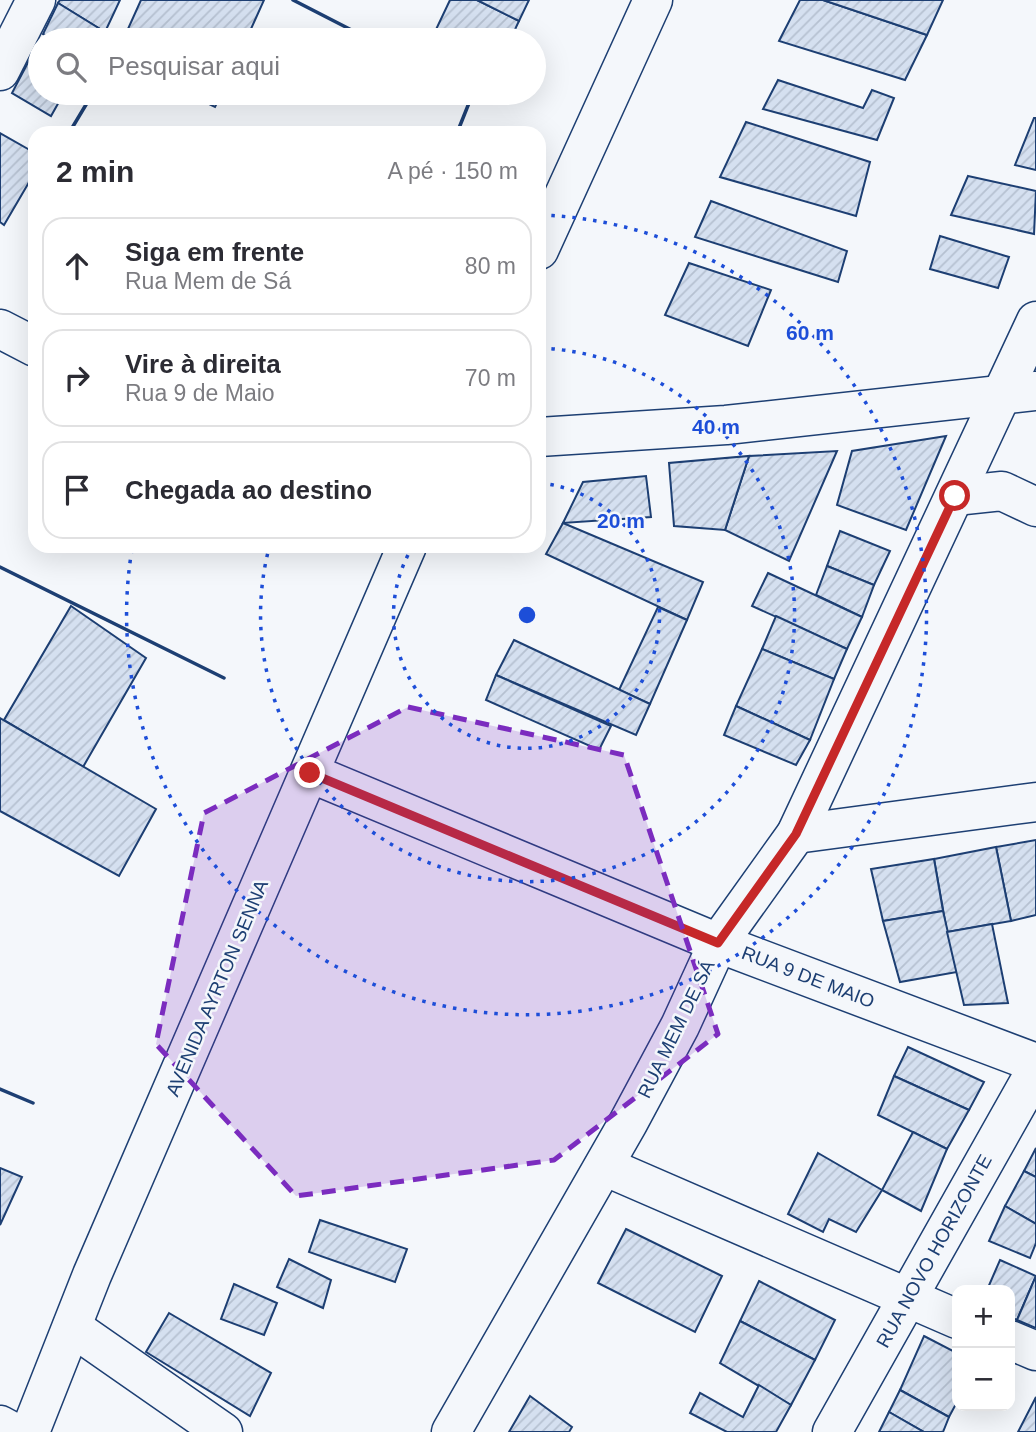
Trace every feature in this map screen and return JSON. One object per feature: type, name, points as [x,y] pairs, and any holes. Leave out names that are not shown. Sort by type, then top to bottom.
[{"type":"main road","points":[[0,71],[36,0]]},
{"type":"main road","points":[[546,235],[653,0]]},
{"type":"main road","name":"RUA MEM DE SÁ","points":[[451,1432],[604,1166],[680,1026],[718,943],[796,834],[955,496],[1019,393],[1036,321]]},
{"type":"main road","points":[[0,329],[28,343]]},
{"type":"main road","points":[[546,437],[726,425],[1019,393]]},
{"type":"main road","points":[[955,496],[1002,491],[1036,508]]},
{"type":"main road","name":"AVENIDA AYRTON SENNA","points":[[30,1432],[72,1326],[404,553]]},
{"type":"main road","name":"RUA 9 DE MAIO","points":[[310,773],[718,943],[1036,1063]]},
{"type":"main road","points":[[796,834],[1036,802]]},
{"type":"main road","name":"RUA NOVO HORIZONTE","points":[[832,1432],[1036,1070]]},
{"type":"main road","points":[[604,1166],[952,1317]]},
{"type":"main road","points":[[72,1326],[223,1432]]},
{"type":"main road","points":[[1015,1342],[1036,1351]]},
{"type":"main road","points":[[0,1425],[13,1432]]},
{"type":"highlighted area","points":[[408,707],[624,755],[718,1034],[554,1160],[296,1196],[156,1044],[204,813]]},
{"type":"building","points":[[60,0],[120,0],[107,28],[99,28],[58,3]]},
{"type":"building","points":[[141,0],[264,0],[251,28],[128,28]]},
{"type":"building","points":[[450,0],[477,0],[519,21],[516,28],[437,28]]},
{"type":"building","points":[[477,0],[529,0],[519,21]]},
{"type":"building","points":[[800,0],[823,0],[927,35],[905,80],[779,41]]},
{"type":"building","points":[[823,0],[943,0],[927,35]]},
{"type":"building","points":[[58,3],[99,28],[46,28]]},
{"type":"building","points":[[28,62],[28,102],[12,93]]},
{"type":"building","points":[[778,80],[863,108],[872,90],[894,98],[877,140],[763,109]]},
{"type":"building","points":[[32,105],[57,105],[51,116]]},
{"type":"building","points":[[1036,118],[1036,170],[1015,165]]},
{"type":"building","points":[[746,122],[870,162],[856,216],[720,177]]},
{"type":"building","points":[[0,133],[28,149],[28,184],[4,225],[0,222]]},
{"type":"building","points":[[968,176],[1036,191],[1034,234],[951,215]]},
{"type":"building","points":[[711,201],[847,251],[838,282],[695,237]]},
{"type":"building","points":[[940,236],[1009,257],[998,288],[930,269]]},
{"type":"building","points":[[689,263],[771,290],[748,346],[665,315]]},
{"type":"building","points":[[946,436],[906,530],[837,505],[852,451]]},
{"type":"building","points":[[837,451],[789,561],[725,530],[749,456]]},
{"type":"building","points":[[749,456],[725,530],[674,526],[669,463]]},
{"type":"building","points":[[646,476],[651,517],[563,523],[583,482]]},
{"type":"building","points":[[563,523],[703,582],[687,620],[546,554]]},
{"type":"building","points":[[840,531],[890,551],[874,585],[827,566]]},
{"type":"building","points":[[827,566],[874,585],[862,617],[816,595]]},
{"type":"building","points":[[768,573],[862,617],[847,649],[752,606]]},
{"type":"building","points":[[71,606],[146,658],[83,767],[4,720]]},
{"type":"building","points":[[658,607],[687,620],[650,704],[619,690]]},
{"type":"building","points":[[776,616],[847,649],[834,679],[762,649]]},
{"type":"building","points":[[514,640],[650,704],[636,735],[496,675]]},
{"type":"building","points":[[762,649],[834,679],[810,740],[736,706]]},
{"type":"building","points":[[496,675],[611,726],[599,750],[486,700]]},
{"type":"building","points":[[736,706],[810,740],[796,765],[724,735]]},
{"type":"building","points":[[0,718],[156,809],[119,876],[0,811]]},
{"type":"building","points":[[1036,840],[1036,915],[1011,921],[996,847]]},
{"type":"building","points":[[996,847],[1011,921],[947,932],[934,859]]},
{"type":"building","points":[[934,859],[943,911],[883,921],[871,869]]},
{"type":"building","points":[[943,911],[957,972],[900,982],[883,921]]},
{"type":"building","points":[[992,924],[1008,1003],[964,1005],[947,932]]},
{"type":"building","points":[[908,1047],[984,1082],[969,1110],[894,1076]]},
{"type":"building","points":[[894,1076],[969,1110],[947,1149],[878,1115]]},
{"type":"building","points":[[913,1132],[947,1149],[921,1211],[882,1190]]},
{"type":"building","points":[[1036,1148],[1036,1177],[1024,1171]]},
{"type":"building","points":[[818,1153],[882,1190],[856,1232],[829,1219],[823,1232],[788,1214]]},
{"type":"building","points":[[0,1168],[22,1177],[0,1225]]},
{"type":"building","points":[[1024,1171],[1036,1177],[1036,1224],[1005,1206]]},
{"type":"building","points":[[1005,1206],[1036,1224],[1036,1243],[1030,1258],[989,1241]]},
{"type":"building","points":[[320,1220],[407,1249],[395,1282],[309,1252]]},
{"type":"building","points":[[626,1229],[722,1276],[695,1332],[598,1283]]},
{"type":"building","points":[[289,1259],[331,1280],[323,1308],[277,1287]]},
{"type":"building","points":[[1000,1260],[1036,1276],[1017,1320],[1015,1285],[989,1285]]},
{"type":"building","points":[[1036,1276],[1036,1328],[1017,1320]]},
{"type":"building","points":[[759,1281],[835,1320],[815,1360],[740,1321]]},
{"type":"building","points":[[234,1284],[277,1303],[264,1335],[221,1319]]},
{"type":"building","points":[[169,1313],[271,1373],[250,1416],[146,1352]]},
{"type":"building","points":[[740,1321],[815,1360],[791,1405],[720,1363]]},
{"type":"building","points":[[924,1336],[952,1350],[952,1411],[949,1417],[900,1390]]},
{"type":"building","points":[[759,1385],[791,1405],[776,1432],[727,1432],[690,1413],[700,1393],[743,1417]]},
{"type":"building","points":[[900,1390],[949,1417],[943,1432],[924,1432],[889,1412]]},
{"type":"building","points":[[530,1396],[572,1427],[569,1432],[509,1432]]},
{"type":"building","points":[[1036,1397],[1036,1432],[1018,1432]]},
{"type":"building","points":[[889,1412],[924,1432],[879,1432]]},
{"type":"wall","points":[[293,0],[348,28]]},
{"type":"wall","points":[[73,126],[86,105]]},
{"type":"wall","points":[[460,126],[468,105]]},
{"type":"wall","points":[[0,567],[224,678]]},
{"type":"wall","points":[[0,1089],[33,1103]]},
{"type":"route","points":[[310,773],[718,943],[796,834],[955,496]]}]
